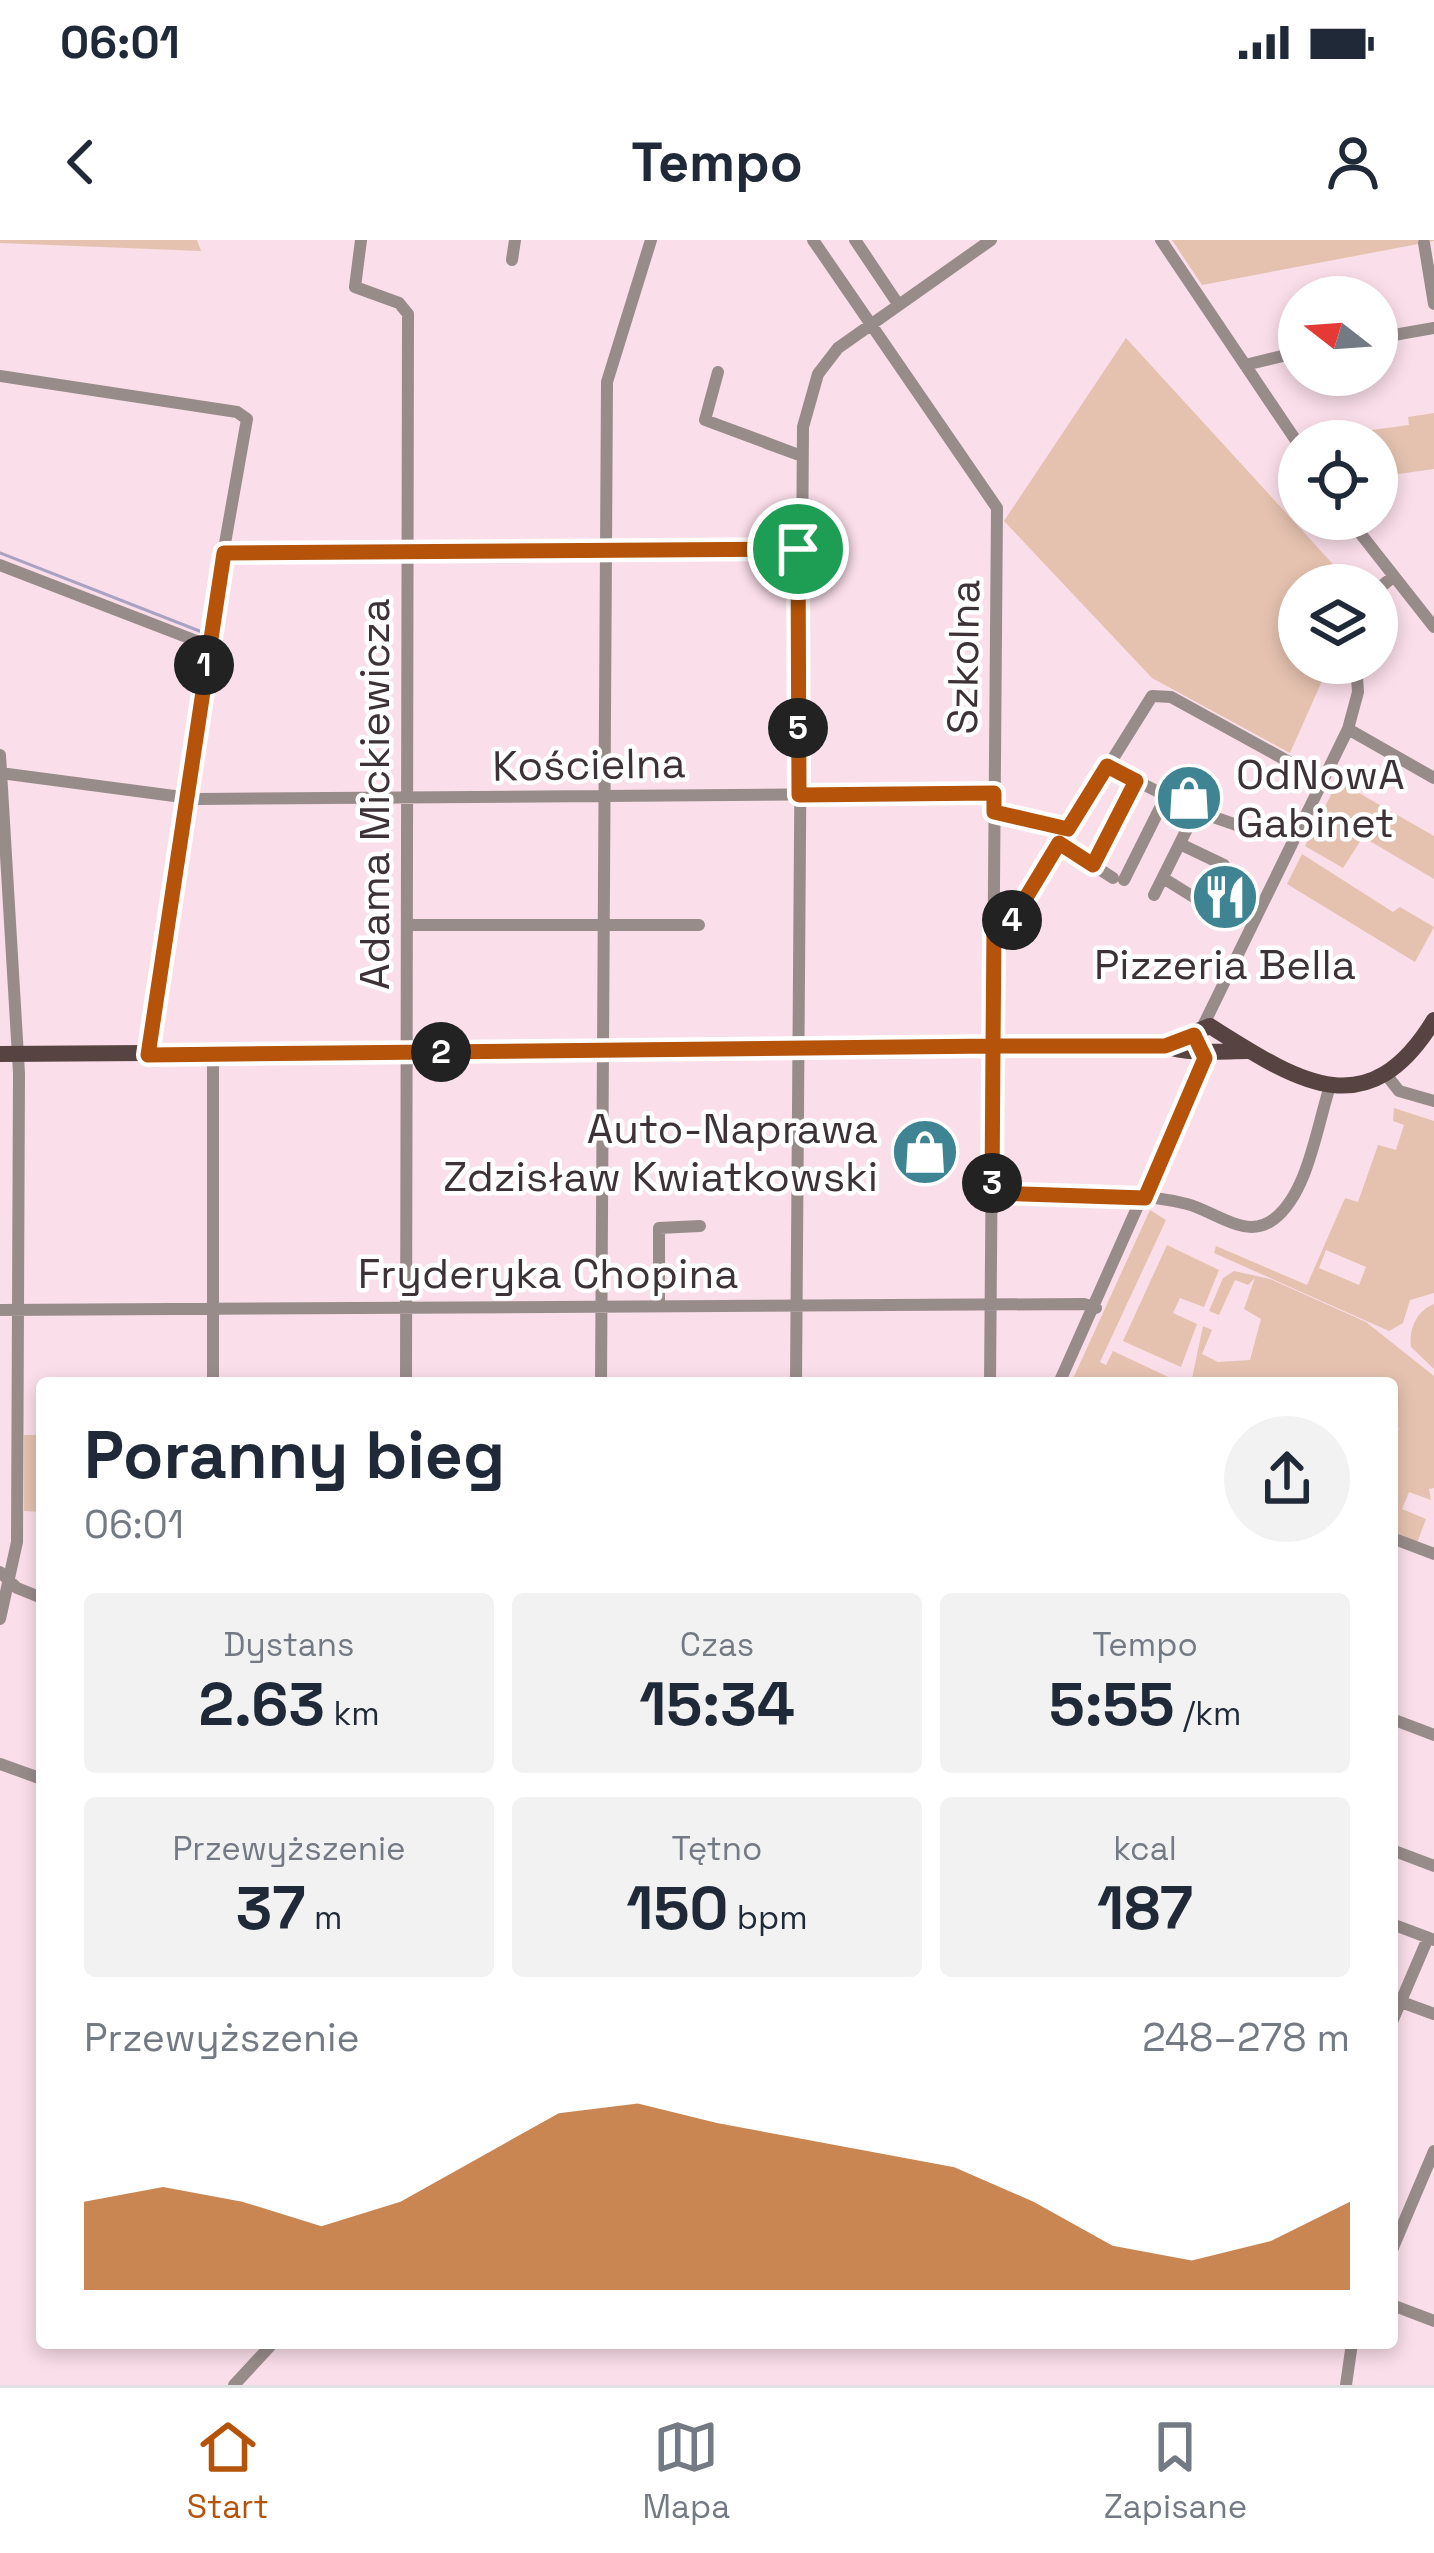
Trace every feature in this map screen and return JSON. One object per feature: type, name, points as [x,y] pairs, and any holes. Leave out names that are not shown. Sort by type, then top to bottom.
[{"type":"main road","points":[[9,1054],[798,1051],[1165,1046],[1208,1039],[1330,1083],[1366,1085],[1388,1077],[1413,1053],[1434,1020]]},
{"type":"street","name":"Adama Mickiewicza","points":[[361,240],[355,287],[399,303],[408,314],[406,1377]]},
{"type":"street","points":[[512,260],[515,240]]},
{"type":"street","points":[[601,1377],[608,382],[651,240]]},
{"type":"street","points":[[813,240],[870,322]]},
{"type":"street","points":[[855,240],[898,304]]},
{"type":"street","points":[[796,1377],[800,455],[818,374],[870,322],[991,240]]},
{"type":"street","points":[[1161,240],[1282,420]]},
{"type":"street","points":[[1424,243],[1434,304]]},
{"type":"street","name":"Szkolna","points":[[870,322],[997,508],[991,1377]]},
{"type":"street","points":[[1398,334],[1434,328]]},
{"type":"street","points":[[1245,365],[1278,357]]},
{"type":"street","points":[[718,372],[705,420],[800,455]]},
{"type":"street","points":[[0,376],[245,415],[248,429],[208,645],[148,1055]]},
{"type":"street","points":[[1366,540],[1385,564]]},
{"type":"street","points":[[224,553],[798,549]]},
{"type":"street","points":[[0,566],[208,645]]},
{"type":"street","points":[[1398,581],[1434,627]]},
{"type":"street","points":[[1062,1377],[1145,1198],[1208,1039],[1216,995],[1348,729],[1357,684]]},
{"type":"street","points":[[994,928],[1013,919],[1148,699],[1160,694],[1322,780]]},
{"type":"street","points":[[1348,729],[1434,778]]},
{"type":"street","points":[[0,755],[17,1310],[16,1542],[0,1619]]},
{"type":"street","points":[[1107,766],[1196,811],[1257,832]]},
{"type":"street","name":"Kościelna","points":[[1,773],[184,798],[994,793]]},
{"type":"street","points":[[1093,865],[1136,781]]},
{"type":"street","points":[[1059,843],[1119,879],[1166,796]]},
{"type":"street","points":[[1154,895],[1196,811]]},
{"type":"street","points":[[994,812],[1068,829]]},
{"type":"street","points":[[1273,840],[1289,846]]},
{"type":"street","points":[[1180,844],[1224,865]]},
{"type":"street","points":[[1162,878],[1221,914]]},
{"type":"street","points":[[407,925],[699,925]]},
{"type":"street","points":[[213,1053],[213,1377]]},
{"type":"street","points":[[1388,1077],[1398,1091],[1434,1101]]},
{"type":"street","points":[[992,1193],[1145,1198],[1190,1205],[1246,1227],[1268,1223],[1294,1193],[1330,1083]]},
{"type":"street","points":[[659,1305],[659,1228],[700,1226]]},
{"type":"street","name":"Fryderyka Chopina","points":[[0,1310],[797,1304],[1096,1308]]},
{"type":"street","points":[[1398,1540],[1434,1554]]},
{"type":"street","points":[[6,1576],[36,1594]]},
{"type":"street","points":[[1398,1721],[1434,1735]]},
{"type":"street","points":[[0,1764],[36,1777]]},
{"type":"street","points":[[1398,1852],[1434,1866]]},
{"type":"street","points":[[1398,1926],[1431,1939],[1398,2012]]},
{"type":"street","points":[[1404,2002],[1434,2014]]},
{"type":"street","points":[[1398,2235],[1433,2156]]},
{"type":"street","points":[[1398,2307],[1434,2321]]},
{"type":"street","points":[[234,2385],[267,2349]]},
{"type":"street","points":[[1346,2385],[1350,2349]]},
{"type":"shaded area","points":[[197,240],[201,251],[0,243]]},
{"type":"shaded area","points":[[1172,240],[1434,240],[1434,241],[1202,285]]},
{"type":"shaded area","points":[[1126,338],[1278,504],[1278,540],[1311,540],[1333,564],[1278,564],[1278,684],[1321,684],[1290,753],[1152,678],[1004,521]]},
{"type":"shaded area","points":[[1434,413],[1434,469],[1398,474],[1398,426],[1409,425],[1408,417]]},
{"type":"shaded area","points":[[1338,781],[1434,836],[1434,879],[1363,837],[1343,868],[1305,846]]},
{"type":"shaded area","points":[[1302,854],[1393,912],[1400,907],[1434,927],[1415,962],[1287,884]]},
{"type":"shaded area","points":[[1394,1108],[1434,1121],[1434,1293],[1410,1300],[1403,1323],[1389,1331],[1214,1253],[1216,1246],[1307,1285],[1345,1198],[1358,1202],[1378,1145],[1396,1150],[1404,1125],[1393,1121]],"holes":[[[1326,1250],[1366,1267],[1359,1285],[1319,1268]]]},
{"type":"shaded area","points":[[1150,1210],[1166,1220],[1100,1362],[1106,1365],[1113,1351],[1168,1377],[1074,1377]]},
{"type":"shaded area","points":[[1167,1245],[1219,1270],[1204,1307],[1180,1298],[1173,1313],[1197,1324],[1181,1367],[1123,1341]]},
{"type":"shaded area","points":[[1234,1271],[1270,1279],[1366,1322],[1434,1376],[1434,1488],[1429,1489],[1431,1500],[1409,1492],[1402,1509],[1426,1519],[1417,1543],[1398,1536],[1398,1377],[1192,1377],[1203,1326],[1212,1330],[1202,1354],[1218,1362],[1250,1360],[1261,1319],[1244,1309],[1255,1278],[1248,1285],[1235,1280],[1219,1315],[1209,1311],[1223,1278]]},
{"type":"shaded area","points":[[1434,1304],[1434,1369],[1411,1347],[1411,1340],[1418,1316]]},
{"type":"shaded area","points":[[24,1435],[36,1435],[36,1512],[24,1511]]},
{"type":"waterway","points":[[0,553],[202,632]]},
{"type":"place","name":"OdNowA Gabinet","points":[[1189,798]]},
{"type":"place","name":"Pizzeria Bella","points":[[1225,897]]},
{"type":"place","name":"Auto-Naprawa Zdzisław Kwiatkowski","points":[[925,1152]]},
{"type":"route","points":[[798,549],[224,553],[148,1055],[993,1046],[992,1193],[1145,1198],[1201,1073],[1206,1053],[1194,1044],[1194,1035],[1165,1046],[993,1046],[994,928],[1007,926],[1013,919],[1059,843],[1093,865],[1136,781],[1107,766],[1068,829],[994,812],[994,793],[799,795],[798,549]]}]
